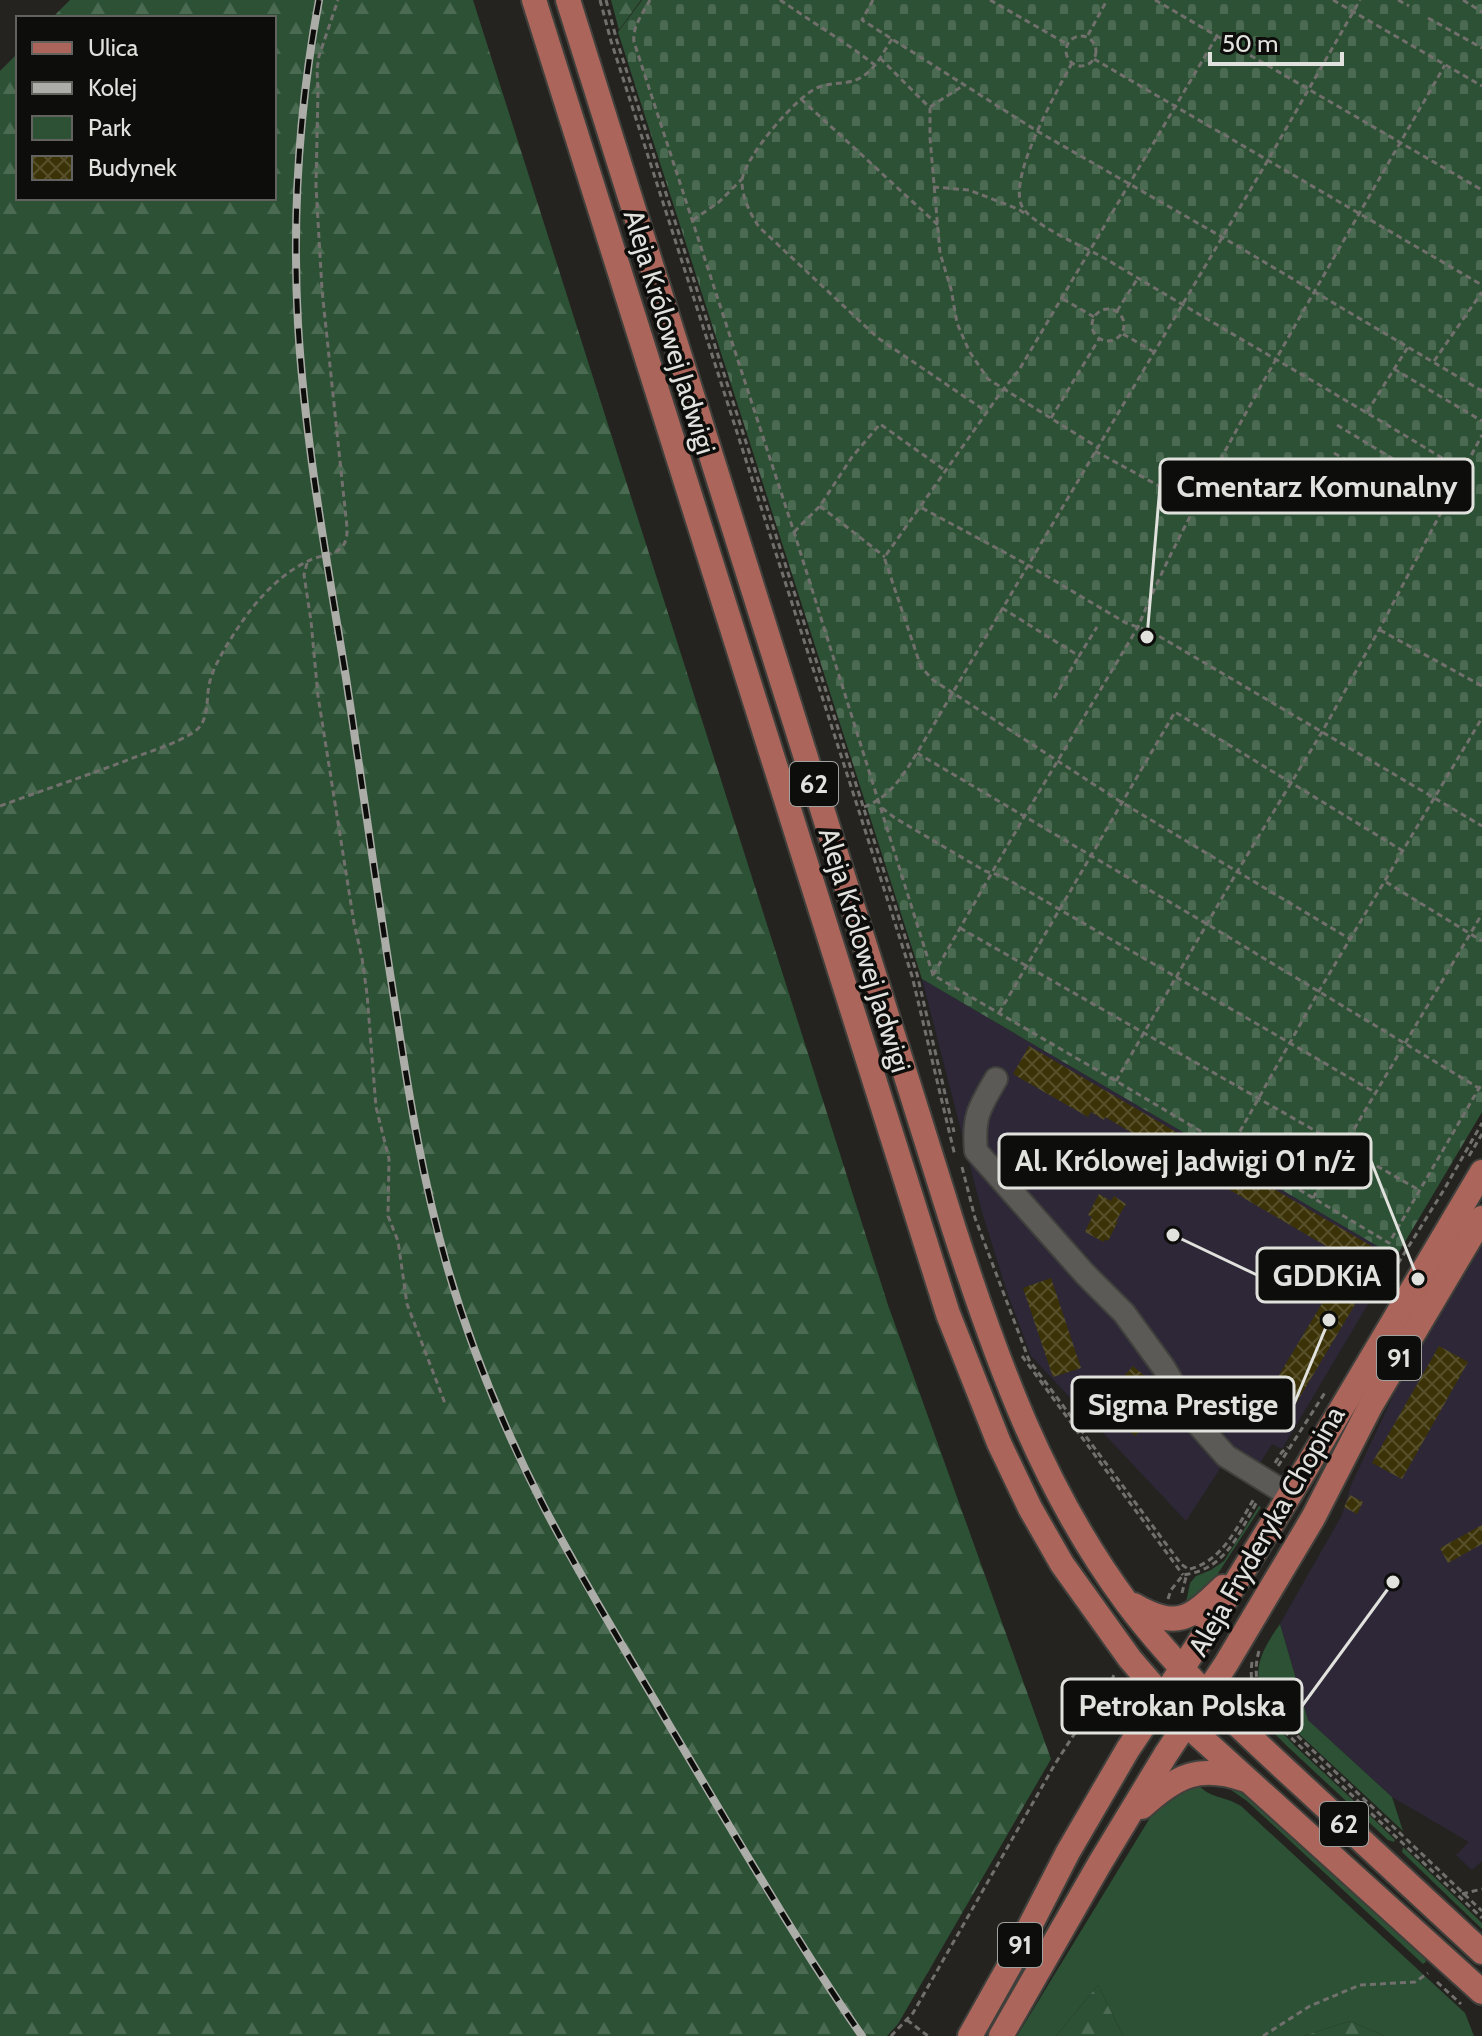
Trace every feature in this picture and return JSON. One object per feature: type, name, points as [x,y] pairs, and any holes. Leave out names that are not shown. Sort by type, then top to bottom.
[{"type":"main road","name":"Aleja Królowej Jadwigi","points":[[534,0],[948,1314],[999,1443],[1030,1508],[1062,1564],[1130,1659],[1162,1696]]},
{"type":"main road","name":"Aleja Królowej Jadwigi","points":[[568,0],[987,1331],[1025,1426],[1083,1536],[1126,1601],[1182,1668]]},
{"type":"main road","name":"Aleja Fryderyka Chopina","points":[[970,2036],[1068,1852],[1245,1566],[1280,1485],[1482,1172]]},
{"type":"main road","name":"Aleja Fryderyka Chopina","points":[[1001,2036],[1166,1754],[1207,1694],[1322,1502],[1371,1405],[1482,1218]]},
{"type":"main road","points":[[1126,1601],[1148,1613],[1168,1618],[1184,1617],[1194,1613],[1245,1566]]},
{"type":"main road","name":"62","points":[[1182,1668],[1240,1728],[1482,1952]]},
{"type":"main road","name":"62","points":[[1162,1696],[1186,1724],[1482,1992]]},
{"type":"main road","points":[[1125,1823],[1155,1795],[1185,1776],[1198,1772],[1216,1773],[1252,1782]]},
{"type":"lane","points":[[996,1079],[979,1109],[974,1129],[976,1151],[1085,1274],[1124,1313],[1164,1368],[1195,1421],[1226,1456],[1280,1485],[1322,1502]]},
{"type":"path","points":[[0,806],[143,754],[197,730],[205,718],[210,680],[248,613],[272,586],[295,567],[338,550],[345,543],[347,532],[326,344],[316,186],[317,70],[338,0]]},
{"type":"path","points":[[600,0],[620,72],[912,976],[967,1209],[1003,1308]]},
{"type":"path","points":[[606,0],[917,974],[971,1208],[1029,1360],[1185,1568],[1193,1568],[1215,1557],[1280,1485]]},
{"type":"path","points":[[650,0],[633,34],[634,42],[794,532],[933,975],[1389,1243],[1482,1083]]},
{"type":"path","points":[[780,0],[875,65]]},
{"type":"path","points":[[873,0],[862,20],[1037,131],[1482,391]]},
{"type":"path","points":[[990,0],[1067,44]]},
{"type":"path","points":[[1087,37],[1107,0]]},
{"type":"path","points":[[1155,0],[1482,190]]},
{"type":"path","points":[[1333,0],[1482,86]]},
{"type":"path","points":[[864,807],[878,801],[892,789],[917,753],[1360,0]]},
{"type":"path","points":[[1398,0],[1409,6]]},
{"type":"path","points":[[1463,0],[1482,12]]},
{"type":"path","points":[[1428,18],[1482,48]]},
{"type":"path","points":[[1077,35],[1087,37],[1096,47],[1094,59],[1084,66],[1072,63],[1066,54],[1067,44],[1077,35]]},
{"type":"path","points":[[885,557],[1019,370],[1217,36]]},
{"type":"path","points":[[892,39],[869,73],[860,79],[818,87],[801,99],[747,164],[742,179],[743,193],[749,212],[759,227],[878,338],[987,412]]},
{"type":"path","points":[[880,58],[930,108],[933,187],[941,260],[962,336],[981,371],[988,379],[1096,449],[1196,506]]},
{"type":"path","points":[[1094,59],[1482,285]]},
{"type":"path","points":[[1030,217],[1021,203],[1020,186],[1025,162],[1037,131],[1072,63]]},
{"type":"path","points":[[933,975],[1138,627],[1196,506],[1276,359],[1445,65]]},
{"type":"path","points":[[930,108],[964,85]]},
{"type":"path","points":[[801,99],[939,226]]},
{"type":"path","points":[[692,220],[719,202],[742,179]]},
{"type":"path","points":[[933,187],[969,190],[1018,209],[1463,470]]},
{"type":"path","points":[[1117,311],[1138,278]]},
{"type":"path","points":[[1433,363],[1482,292]]},
{"type":"path","points":[[1062,298],[1094,317]]},
{"type":"path","points":[[1104,310],[1117,311],[1124,321],[1123,334],[1113,342],[1099,339],[1092,330],[1094,317],[1104,310]]},
{"type":"path","points":[[1123,334],[1154,352]]},
{"type":"path","points":[[1051,418],[1099,339]]},
{"type":"path","points":[[1367,412],[1408,347]]},
{"type":"path","points":[[1394,369],[1482,421]]},
{"type":"path","points":[[794,532],[820,506],[852,457],[880,424],[946,471]]},
{"type":"path","points":[[1337,425],[1451,494]]},
{"type":"path","points":[[1116,1081],[1322,732],[1482,435]]},
{"type":"path","points":[[1334,453],[1414,500],[1447,500]]},
{"type":"path","points":[[820,506],[885,557],[921,667],[933,680],[1121,802],[1350,939]]},
{"type":"path","points":[[921,508],[1028,565],[1126,623],[1152,632],[1482,826]]},
{"type":"path","points":[[313,558],[306,563],[304,575],[318,696],[367,994],[376,1107],[389,1159],[388,1216],[398,1241],[407,1304],[446,1406]]},
{"type":"path","points":[[1002,608],[1079,656]]},
{"type":"path","points":[[1054,698],[1097,627]]},
{"type":"path","points":[[1379,630],[1482,686]]},
{"type":"path","points":[[999,1013],[1175,712],[1403,851]]},
{"type":"path","points":[[1230,1149],[1319,991],[1482,718]]},
{"type":"path","points":[[917,753],[1480,1089]]},
{"type":"path","points":[[878,801],[895,818],[985,871],[1060,910],[1376,1093]]},
{"type":"path","points":[[1385,881],[1482,941]]},
{"type":"path","points":[[1313,1198],[1482,914]]},
{"type":"path","points":[[960,928],[1419,1190]]},
{"type":"path","points":[[1387,1291],[1389,1278],[1482,1123]]},
{"type":"path","points":[[1020,1352],[1183,1575]]},
{"type":"path","points":[[1168,1618],[1171,1590],[1183,1575],[1194,1574],[1221,1560],[1280,1485],[1291,1445]]},
{"type":"path","points":[[1482,1911],[1267,1707],[1257,1679],[1261,1643],[1252,1658],[1250,1675],[1264,1711],[1482,1918]]},
{"type":"path","points":[[891,2036],[913,2013],[1055,1764],[1111,1686],[1113,1674],[1130,1659]]},
{"type":"path","points":[[1458,1895],[1482,1889]]},
{"type":"path","points":[[1263,2036],[1310,2006],[1360,1985],[1415,1982],[1428,1973]]},
{"type":"path","points":[[907,2020],[928,2036]]},
{"type":"path","points":[[898,2036],[899,2029]]},
{"type":"shaded area","points":[[922,979],[1396,1257],[1282,1449],[1272,1444],[1257,1468],[1223,1464],[1186,1521],[1031,1356],[982,1212]]},
{"type":"shaded area","points":[[1482,1246],[1482,1861],[1472,1870],[1456,1855],[1469,1842],[1392,1797],[1308,1720],[1280,1624],[1342,1515],[1351,1485],[1397,1388]]},
{"type":"green space","points":[[70,0],[473,0],[888,1305],[1051,1759],[898,2024],[887,2036],[0,2036],[0,71],[16,55],[16,200],[276,200],[276,16],[54,16]]},
{"type":"green space","points":[[611,0],[641,0],[619,30]]},
{"type":"green space","points":[[642,0],[1482,0],[1482,1112],[1396,1257],[922,979],[618,32]]},
{"type":"green space","points":[[1259,1506],[1206,1592],[1185,1607],[1190,1583],[1196,1576],[1224,1561]]},
{"type":"green space","points":[[1280,1624],[1308,1720],[1392,1797],[1403,1831],[1270,1704],[1259,1682],[1258,1671],[1265,1649]]},
{"type":"green space","points":[[1254,1700],[1295,1746],[1381,1826],[1394,1842],[1388,1840],[1248,1707]]},
{"type":"green space","points":[[1219,1779],[1247,1793],[1425,1957],[1426,1962],[1423,1964],[1247,1801],[1231,1790],[1211,1783]]},
{"type":"green space","points":[[1194,1780],[1210,1794],[1241,1806],[1465,2013],[1474,2036],[1385,2036],[1350,2021],[1303,2036],[1123,2036],[1098,1985],[1056,2036],[1017,2036],[1156,1808]]},
{"type":"green space","points":[[1403,1847],[1482,1923],[1482,1929],[1402,1852]]},
{"type":"green space","points":[[1098,1985],[1123,2036],[1056,2036]]},
{"type":"green space","points":[[1350,2021],[1385,2036],[1303,2036]]},
{"type":"building","points":[[1029,1046],[1385,1254],[1285,1422],[1260,1407],[1339,1275],[1328,1269],[1338,1253],[1105,1117],[1104,1120],[1091,1112],[1088,1117],[1013,1074]]},
{"type":"building","points":[[1099,1194],[1111,1201],[1114,1196],[1126,1204],[1108,1241],[1105,1239],[1104,1242],[1085,1232],[1092,1217],[1088,1215]]},
{"type":"building","points":[[1051,1278],[1081,1368],[1053,1377],[1023,1288]]},
{"type":"building","points":[[1439,1346],[1468,1362],[1402,1479],[1372,1463]]},
{"type":"building","points":[[1133,1366],[1153,1383],[1143,1394],[1160,1408],[1135,1436],[1099,1404]]},
{"type":"building","points":[[1350,1495],[1363,1502],[1357,1514],[1344,1507]]},
{"type":"building","points":[[1482,1525],[1482,1544],[1448,1563],[1440,1548]]},
{"type":"railway","points":[[319,0],[306,80],[299,161],[296,283],[301,369],[318,502],[401,1043],[417,1139],[438,1234],[478,1358],[515,1448],[544,1507],[604,1615],[739,1842],[862,2036]]},
{"type":"place","name":"Cmentarz Komunalny","points":[[1147,637]]},
{"type":"place","name":"GDDKiA","points":[[1173,1235]]},
{"type":"place","name":"Al. Królowej Jadwigi 01 n/ż","points":[[1418,1279]]},
{"type":"place","name":"Sigma Prestige","points":[[1329,1320]]},
{"type":"place","name":"Petrokan Polska","points":[[1393,1582]]}]
